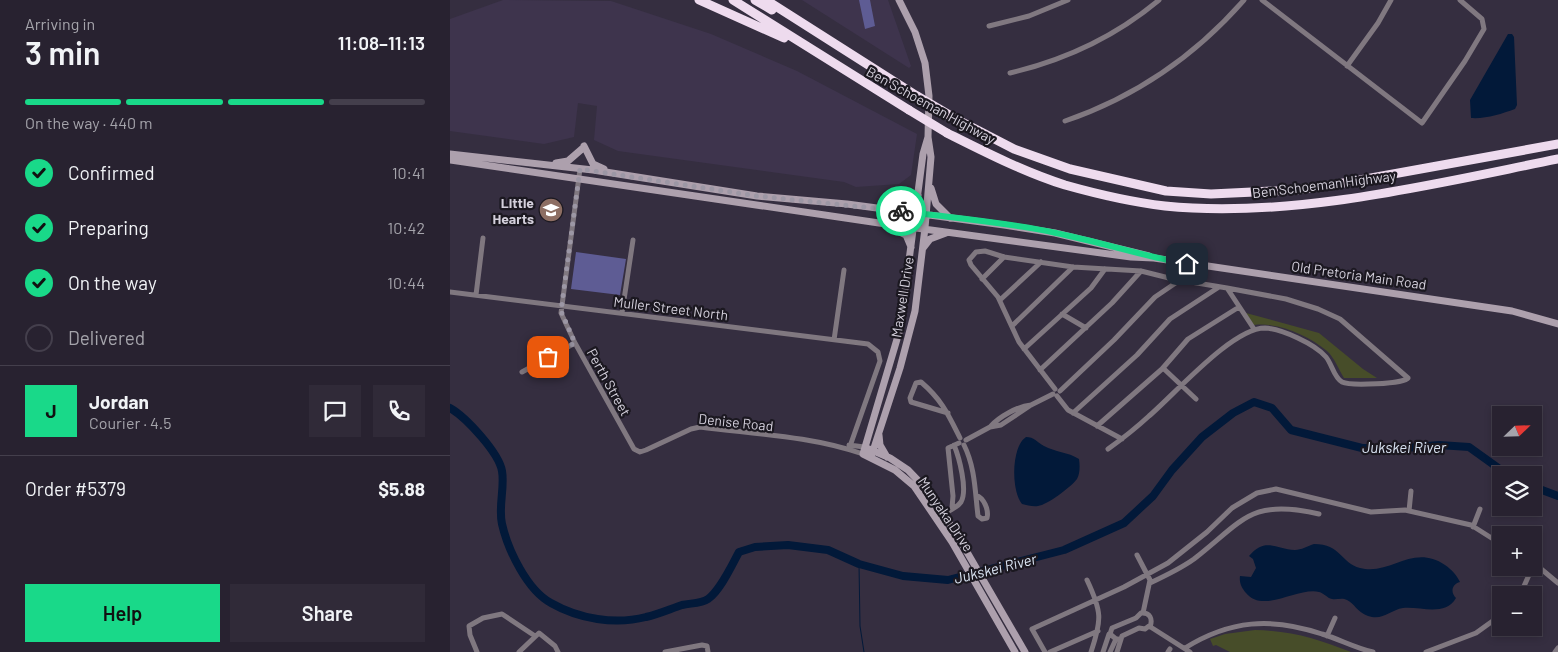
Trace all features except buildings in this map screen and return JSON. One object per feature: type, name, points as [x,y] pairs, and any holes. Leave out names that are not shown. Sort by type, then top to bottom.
[{"type":"highway","points":[[699,0],[785,38],[824,58]]},
{"type":"highway","points":[[733,0],[824,58]]},
{"type":"highway","points":[[755,0],[835,46]]},
{"type":"highway","points":[[766,0],[835,46]]},
{"type":"highway","name":"Ben Schoeman Highway","points":[[835,46],[916,96],[1014,149],[1070,169],[1166,191],[1211,194],[1296,190],[1330,186],[1558,144]]},
{"type":"highway","name":"Ben Schoeman Highway","points":[[824,58],[947,133],[992,155],[1063,184],[1119,198],[1164,206],[1260,208],[1337,199],[1558,159]]},
{"type":"main road","name":"Maxwell Drive","points":[[872,454],[909,337],[925,228],[930,170],[928,137],[929,96],[925,63],[915,32],[898,0]]},
{"type":"main road","name":"Maxwell Drive","points":[[863,451],[897,342],[912,250],[923,154],[928,137]]},
{"type":"main road","points":[[525,163],[561,163],[568,160],[583,147],[596,166],[633,176]]},
{"type":"main road","name":"Old Pretoria Main Road","points":[[450,154],[580,169],[749,195],[916,213],[1055,233],[1133,251],[1154,258]]},
{"type":"main road","name":"Old Pretoria Main Road","points":[[450,160],[879,223],[1131,257],[1154,258],[1512,311],[1558,324]]},
{"type":"main road","points":[[930,170],[933,200],[950,218]]},
{"type":"main road","points":[[886,210],[906,205],[918,195]]},
{"type":"main road","points":[[879,223],[902,232],[909,239],[912,250]]},
{"type":"main road","points":[[922,248],[930,239],[952,232]]},
{"type":"main road","points":[[879,432],[881,447],[887,457]]},
{"type":"main road","points":[[863,451],[872,454]]},
{"type":"main road","name":"Munyaka Drive","points":[[872,454],[887,457],[916,477],[944,514],[1025,652]]},
{"type":"main road","name":"Munyaka Drive","points":[[872,454],[907,479],[936,518],[987,601],[1015,652]]},
{"type":"street","points":[[989,26],[1029,16],[1068,0]]},
{"type":"street","points":[[1010,73],[1045,63],[1093,44],[1160,0]]},
{"type":"street","points":[[1065,121],[1106,105],[1159,76],[1194,50],[1244,0]]},
{"type":"street","points":[[1262,0],[1422,123],[1465,61],[1484,29],[1482,19],[1460,0]]},
{"type":"street","points":[[1347,66],[1391,0]]},
{"type":"street","name":"Perth Street","points":[[580,169],[561,306],[562,318],[633,447]]},
{"type":"street","points":[[476,295],[483,238]]},
{"type":"street","points":[[622,313],[633,240]]},
{"type":"street","points":[[1108,448],[1122,439],[1216,354],[1254,329],[1271,329],[1303,340],[1325,356],[1338,378],[1345,383],[1393,383],[1405,381],[1408,378],[1340,319],[1318,309],[1286,299],[1141,271],[1072,267],[1004,257],[981,251],[970,258],[971,265],[1000,300],[1024,349],[1064,407],[1122,439]]},
{"type":"street","points":[[982,279],[1004,257]]},
{"type":"street","points":[[1000,300],[1041,262]]},
{"type":"street","points":[[1012,326],[1072,267]]},
{"type":"street","points":[[1024,349],[1091,288],[1105,268]]},
{"type":"street","points":[[834,340],[844,270]]},
{"type":"street","points":[[1040,370],[1086,328],[1141,271]]},
{"type":"street","points":[[952,508],[953,496],[948,448],[1056,393],[1120,334],[1154,297],[1180,280]]},
{"type":"street","points":[[1073,413],[1137,355],[1170,319],[1219,287]]},
{"type":"street","points":[[1227,288],[1254,329]]},
{"type":"street","name":"Muller Street North","points":[[450,292],[868,344],[878,352],[880,361],[848,447]]},
{"type":"street","points":[[1097,426],[1163,368],[1188,339],[1239,307]]},
{"type":"street","points":[[1062,314],[1086,328]]},
{"type":"street","points":[[522,372],[575,343]]},
{"type":"street","points":[[1163,368],[1196,399]]},
{"type":"street","points":[[948,413],[911,402],[910,398],[916,383],[920,382],[939,398],[948,413],[972,462],[976,495]]},
{"type":"street","name":"Denise Road","points":[[633,447],[636,451],[642,451],[691,429],[700,427],[848,447],[863,451]]},
{"type":"street","points":[[936,518],[962,501],[962,476],[958,454],[961,442]]},
{"type":"street","points":[[951,477],[962,476]]},
{"type":"street","points":[[1045,652],[1032,629],[1096,600],[1168,563],[1232,508],[1258,493],[1284,490],[1371,512],[1409,511],[1473,527],[1492,539]]},
{"type":"street","points":[[1409,511],[1411,491]]},
{"type":"street","points":[[1150,583],[1184,566],[1236,523],[1252,514],[1268,509],[1282,508],[1294,508],[1319,514]]},
{"type":"street","points":[[1473,527],[1480,509]]},
{"type":"street","points":[[1137,555],[1150,583],[1143,613]]},
{"type":"street","points":[[1542,570],[1558,583]]},
{"type":"street","points":[[1087,580],[1099,607],[1098,631],[1091,652]]},
{"type":"street","points":[[477,652],[470,635],[470,626],[483,618],[497,614],[505,615],[536,635],[543,635],[555,646],[558,652]]},
{"type":"street","points":[[1103,652],[1110,632],[1116,627],[1136,618],[1138,614],[1148,614],[1151,618],[1150,627]]},
{"type":"street","points":[[1136,618],[1136,624],[1139,628]]},
{"type":"street","points":[[1327,636],[1335,618]]},
{"type":"street","points":[[1426,652],[1476,632],[1492,621]]},
{"type":"street","points":[[1185,648],[1214,632],[1242,625],[1289,625],[1373,652]]},
{"type":"street","points":[[1110,652],[1122,630],[1116,627]]},
{"type":"street","points":[[1110,632],[1111,636],[1119,637],[1139,628],[1145,629],[1150,627],[1190,652]]},
{"type":"street","points":[[1050,652],[1098,631]]},
{"type":"street","points":[[519,652],[536,635]]},
{"type":"street","points":[[1117,652],[1119,637]]},
{"type":"street","points":[[666,652],[702,645],[707,646],[708,652]]},
{"type":"street","points":[[1555,652],[1558,648]]},
{"type":"shaded area","points":[[503,0],[611,1],[711,34],[797,71],[917,134],[911,175],[899,184],[856,187],[844,182],[618,151],[594,140],[597,106],[578,103],[574,137],[544,144],[450,131],[450,19]]},
{"type":"shaded area","points":[[802,0],[888,0],[911,66],[909,68]]},
{"type":"green space","points":[[1246,313],[1319,333],[1377,378],[1344,378],[1332,357],[1319,345],[1302,335],[1283,328],[1254,325]]},
{"type":"green space","points":[[1255,630],[1304,636],[1351,652],[1230,652],[1216,645],[1213,646],[1210,639],[1225,634]]},
{"type":"water","points":[[1508,34],[1512,34],[1514,37],[1517,105],[1515,109],[1499,114],[1482,118],[1471,118],[1470,100]]},
{"type":"water","points":[[1026,437],[1048,448],[1079,459],[1080,469],[1077,479],[1059,495],[1038,506],[1022,504],[1018,498],[1014,480],[1015,459],[1021,442]]},
{"type":"water","points":[[1314,544],[1330,547],[1354,566],[1360,568],[1382,568],[1412,558],[1433,559],[1454,572],[1460,582],[1455,584],[1453,588],[1456,598],[1451,604],[1439,609],[1403,608],[1382,616],[1373,617],[1361,612],[1347,600],[1332,599],[1319,592],[1311,591],[1271,601],[1262,601],[1253,599],[1243,589],[1240,583],[1240,576],[1251,577],[1256,568],[1253,559],[1249,556],[1255,550],[1266,545],[1297,550]]},
{"type":"waterway","name":"Jukskei River","points":[[450,408],[481,436],[500,463],[503,477],[502,524],[514,557],[534,589],[542,597],[562,609],[585,617],[610,620],[646,617],[682,605],[705,601],[721,584],[739,552],[755,547],[788,545],[828,550],[859,564],[903,576],[948,580],[1064,550],[1124,523],[1153,496],[1172,470],[1202,437],[1233,413],[1254,402],[1272,408],[1291,430],[1362,448],[1405,448],[1439,445],[1469,447],[1495,466]]},
{"type":"waterway","name":"Jukskei River","points":[[1542,490],[1558,496]]},
{"type":"waterway","points":[[859,564],[860,626],[864,652]]},
{"type":"way so far","points":[[548,357],[575,343],[562,318],[561,311],[580,169],[757,196],[901,211]]},
{"type":"place","name":"Little Hearts","points":[[551,210]]},
{"type":"route","points":[[901,211],[1055,233],[1133,251],[1154,258],[1187,264]]}]
